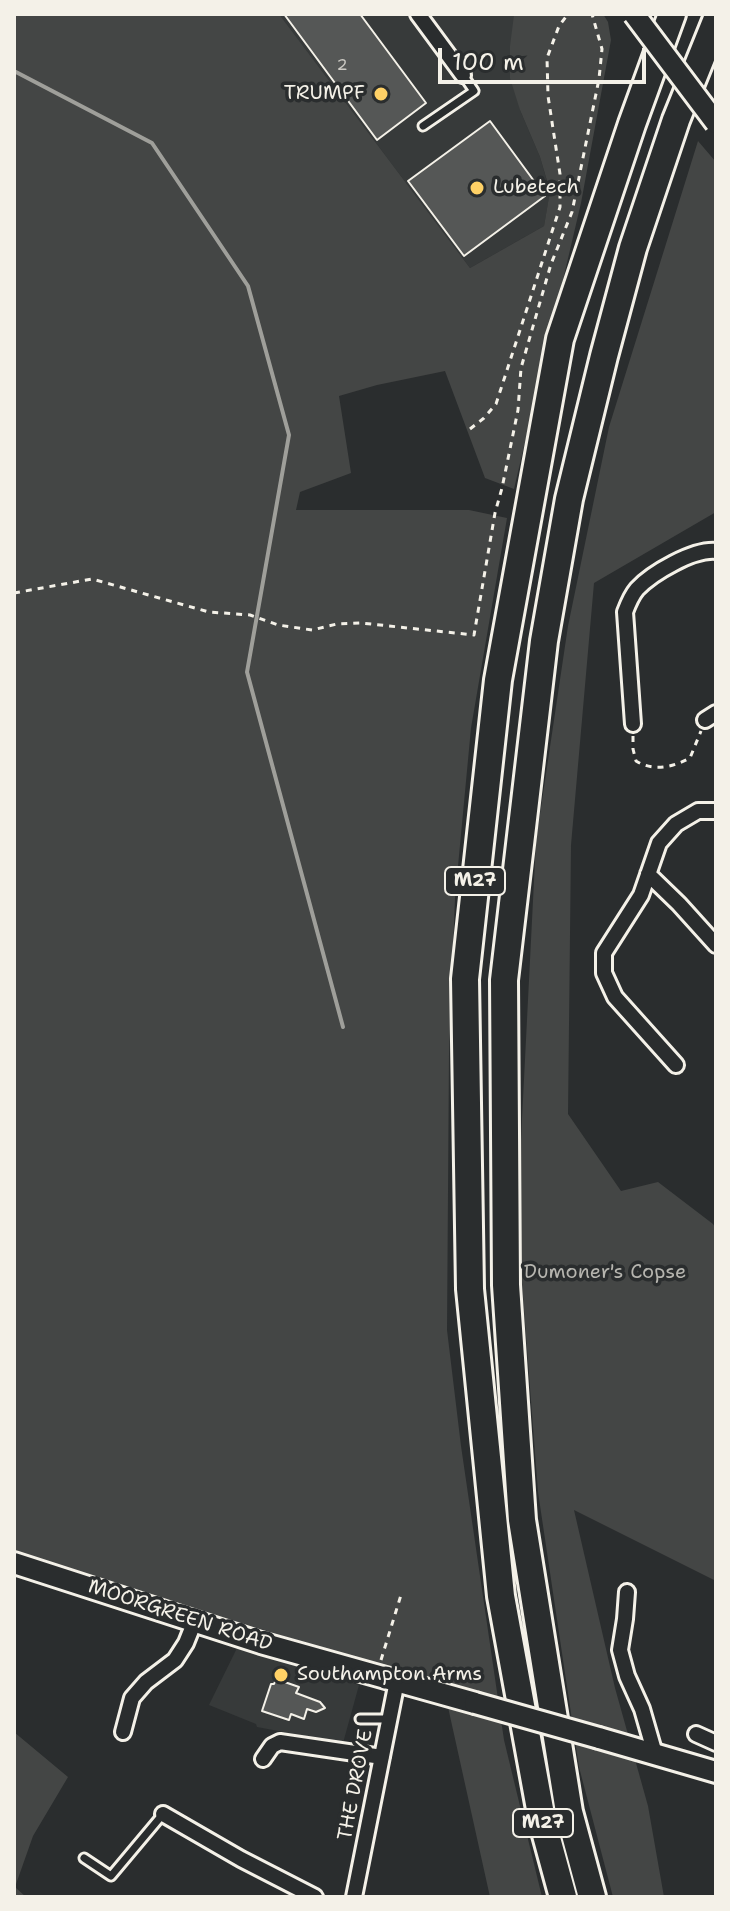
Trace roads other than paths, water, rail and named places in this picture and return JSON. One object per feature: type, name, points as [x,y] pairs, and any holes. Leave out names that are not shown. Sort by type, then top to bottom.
[{"type":"highway","name":"M27","points":[[563,1897],[542,1820],[501,1596],[470,1289],[465,979],[498,680],[560,339],[672,14]]},
{"type":"highway","name":"M27","points":[[592,1897],[569,1812],[522,1520],[506,1285],[504,980],[544,641],[569,499],[633,248],[676,120],[716,21]]},
{"type":"street","points":[[418,14],[463,75]]},
{"type":"street","points":[[634,14],[716,123]]},
{"type":"street","points":[[633,724],[625,612],[630,598],[639,587],[660,572],[701,551],[716,551]]},
{"type":"street","points":[[676,1065],[615,997],[604,973],[604,953],[641,895],[659,843],[676,824],[698,811],[716,811]]},
{"type":"street","points":[[648,874],[716,945]]},
{"type":"street","name":"MOORGREEN ROAD","points":[[14,1563],[194,1623],[716,1772]]},
{"type":"street","points":[[627,1592],[620,1650],[655,1754]]},
{"type":"street","points":[[123,1732],[132,1698],[146,1682],[175,1660],[194,1623]]},
{"type":"street","name":"THE DROVE","points":[[354,1897],[397,1681]]},
{"type":"street","points":[[635,1693],[650,1685]]},
{"type":"street","points":[[696,1734],[716,1743]]},
{"type":"street","points":[[263,1759],[272,1746],[280,1742],[382,1757]]},
{"type":"street","points":[[163,1814],[315,1897]]},
{"type":"lane","points":[[423,126],[474,91],[463,75]]},
{"type":"lane","points":[[360,1719],[389,1719]]},
{"type":"lane","points":[[84,1858],[111,1876],[163,1814]]},
{"type":"waterway","points":[[14,71],[152,143],[248,286],[289,435],[247,672],[343,1027]]},
{"type":"place","name":"TRUMPF","points":[[381,94]]},
{"type":"place","name":"Lubetech","points":[[477,188]]},
{"type":"place","name":"Southampton Arms","points":[[281,1675]]},
{"type":"park label","name":"Dumoner's Copse","points":[[605,1273]]}]
